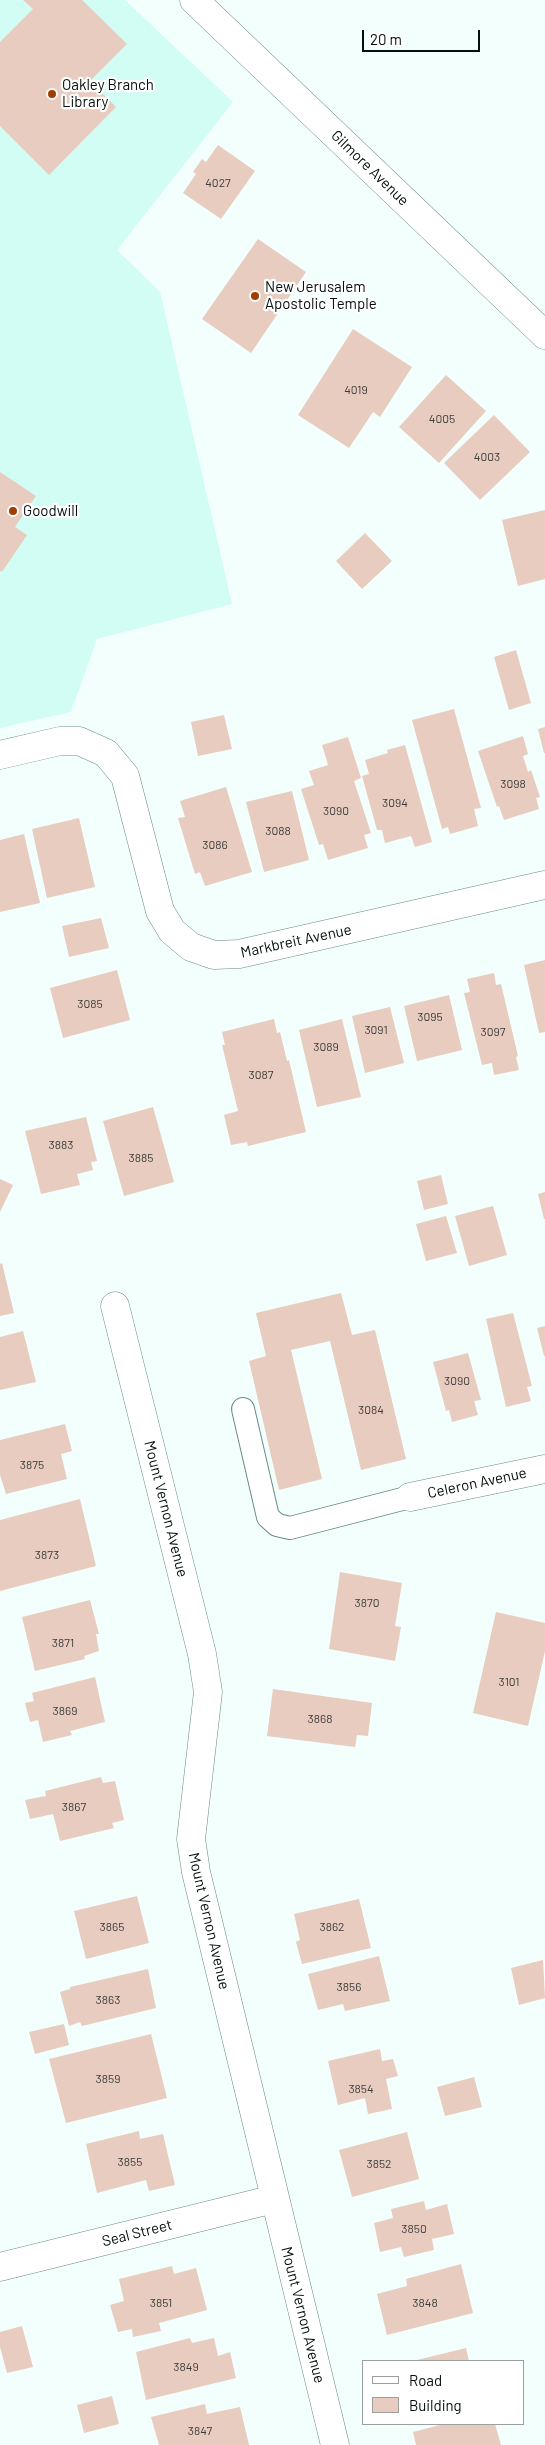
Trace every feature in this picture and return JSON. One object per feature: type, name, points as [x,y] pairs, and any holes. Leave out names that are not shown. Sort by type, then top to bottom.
[{"type":"street","name":"Gilmore Avenue","points":[[194,0],[545,335]]},
{"type":"street","name":"Markbreit Avenue","points":[[0,755],[60,741],[80,741],[106,753],[125,776],[160,911],[172,931],[191,947],[214,955],[238,954],[545,885]]},
{"type":"street","name":"Mount Vernon Avenue","points":[[115,1306],[202,1654],[208,1692],[191,1839],[196,1872],[335,2445]]},
{"type":"street","name":"Celeron Avenue","points":[[410,1497],[545,1468]]},
{"type":"street","name":"Seal Street","points":[[0,2267],[274,2198]]},
{"type":"lane","points":[[243,1408],[268,1517],[277,1525],[290,1528],[410,1497]]},
{"type":"shaded area","points":[[0,0],[125,0],[233,102],[117,250],[160,292],[232,604],[97,639],[71,712],[0,728]]},
{"type":"building","name":"Oakley Branch Library","points":[[23,0],[82,0],[127,44],[90,81],[116,107],[49,175],[0,126],[0,42],[33,9]]},
{"type":"building","points":[[218,145],[255,171],[221,219],[183,193],[196,174],[193,172],[202,159],[206,162]]},
{"type":"building","name":"New Jerusalem Apostolic Temple","points":[[258,239],[306,272],[251,353],[202,319]]},
{"type":"building","points":[[353,329],[412,367],[380,417],[373,412],[349,448],[298,415]]},
{"type":"building","points":[[446,375],[486,411],[439,463],[399,427]]},
{"type":"building","points":[[494,415],[530,452],[480,500],[444,463]]},
{"type":"building","name":"Goodwill","points":[[0,472],[36,496],[15,527],[27,535],[2,572],[0,571]]},
{"type":"building","points":[[545,510],[545,579],[518,586],[502,520]]},
{"type":"building","points":[[365,533],[392,561],[362,589],[336,561]]},
{"type":"building","points":[[516,650],[531,703],[509,710],[494,657]]},
{"type":"building","points":[[454,709],[481,808],[474,809],[478,826],[450,834],[448,827],[442,829],[412,720]]},
{"type":"building","points":[[224,715],[232,749],[198,756],[191,722]]},
{"type":"building","points":[[545,727],[545,753],[544,753],[538,729]]},
{"type":"building","points":[[523,736],[528,754],[523,756],[528,772],[531,770],[540,797],[536,798],[539,809],[504,820],[499,806],[497,807],[478,751]]},
{"type":"building","points":[[348,737],[361,778],[354,781],[371,833],[364,835],[368,848],[328,860],[323,844],[319,845],[301,789],[314,785],[309,771],[328,765],[322,745]]},
{"type":"building","points":[[405,745],[432,842],[415,847],[411,836],[385,843],[382,830],[377,830],[362,776],[369,774],[365,760],[388,753],[387,750]]},
{"type":"building","points":[[226,787],[252,872],[205,886],[200,872],[195,874],[178,818],[185,817],[180,801]]},
{"type":"building","points":[[292,791],[309,860],[264,872],[246,802]]},
{"type":"building","points":[[79,818],[95,887],[47,898],[32,829]]},
{"type":"building","points":[[24,834],[40,903],[0,912],[0,840]]},
{"type":"building","points":[[101,918],[109,948],[69,957],[62,926]]},
{"type":"building","points":[[545,960],[545,1032],[539,1033],[524,965]]},
{"type":"building","points":[[117,970],[130,1020],[63,1038],[50,988]]},
{"type":"building","points":[[494,973],[496,985],[501,984],[518,1056],[516,1057],[519,1070],[494,1075],[492,1063],[482,1065],[464,993],[470,992],[467,979]]},
{"type":"building","points":[[449,995],[462,1050],[417,1061],[404,1006]]},
{"type":"building","points":[[390,1007],[404,1063],[365,1073],[352,1016]]},
{"type":"building","points":[[274,1019],[277,1033],[280,1032],[287,1061],[289,1060],[306,1132],[248,1146],[247,1142],[231,1145],[224,1115],[238,1111],[222,1045],[225,1045],[222,1032]]},
{"type":"building","points":[[342,1019],[361,1097],[317,1107],[299,1030]]},
{"type":"building","points":[[153,1107],[174,1182],[124,1196],[103,1121]]},
{"type":"building","points":[[86,1117],[97,1161],[91,1162],[93,1170],[77,1174],[80,1185],[41,1194],[25,1131]]},
{"type":"building","points":[[441,1175],[448,1204],[424,1210],[417,1181]]},
{"type":"building","points":[[0,1179],[13,1185],[0,1212]]},
{"type":"building","points":[[545,1192],[545,1219],[544,1219],[538,1194]]},
{"type":"building","points":[[493,1206],[507,1255],[469,1266],[455,1216]]},
{"type":"building","points":[[446,1216],[457,1253],[426,1261],[416,1224]]},
{"type":"building","points":[[2,1263],[14,1313],[0,1316],[0,1264]]},
{"type":"building","points":[[341,1293],[352,1335],[375,1330],[406,1459],[361,1470],[330,1341],[291,1350],[322,1479],[279,1490],[249,1361],[266,1356],[256,1313]]},
{"type":"building","points":[[513,1313],[532,1386],[527,1387],[531,1401],[506,1407],[486,1319]]},
{"type":"building","points":[[545,1326],[545,1356],[544,1356],[537,1328]]},
{"type":"building","points":[[23,1331],[36,1382],[0,1390],[0,1337]]},
{"type":"building","points":[[468,1353],[481,1400],[474,1401],[478,1415],[452,1422],[449,1410],[446,1411],[433,1362]]},
{"type":"building","points":[[65,1424],[72,1451],[61,1454],[67,1479],[6,1494],[0,1475],[0,1440]]},
{"type":"building","points":[[80,1499],[96,1566],[0,1591],[0,1520]]},
{"type":"building","points":[[340,1572],[402,1583],[395,1626],[401,1627],[395,1661],[329,1649]]},
{"type":"building","points":[[90,1600],[99,1634],[96,1634],[99,1651],[84,1656],[85,1659],[35,1671],[22,1617]]},
{"type":"building","points":[[496,1612],[545,1623],[545,1651],[528,1726],[473,1713]]},
{"type":"building","points":[[95,1677],[105,1722],[70,1731],[72,1735],[43,1742],[38,1720],[30,1722],[25,1703],[34,1701],[32,1693]]},
{"type":"building","points":[[273,1689],[372,1703],[368,1736],[357,1735],[355,1747],[267,1736]]},
{"type":"building","points":[[101,1777],[103,1783],[115,1781],[124,1820],[112,1823],[114,1828],[60,1841],[53,1814],[30,1819],[25,1800],[46,1796],[45,1791]]},
{"type":"building","points":[[137,1896],[149,1943],[86,1959],[74,1911]]},
{"type":"building","points":[[359,1899],[371,1948],[302,1964],[296,1942],[300,1940],[294,1914]]},
{"type":"building","points":[[379,1956],[390,2001],[345,2011],[343,2004],[318,2010],[308,1974]]},
{"type":"building","points":[[543,1960],[545,1998],[519,2005],[511,1968]]},
{"type":"building","points":[[148,1969],[156,2008],[82,2026],[80,2022],[69,2026],[60,1992],[70,1989],[70,1987]]},
{"type":"building","points":[[64,2024],[69,2045],[35,2054],[29,2032]]},
{"type":"building","points":[[151,2034],[167,2098],[66,2123],[49,2059]]},
{"type":"building","points":[[380,2049],[382,2061],[393,2059],[398,2076],[386,2079],[392,2109],[368,2114],[365,2098],[338,2105],[328,2061]]},
{"type":"building","points":[[474,2077],[482,2107],[445,2116],[437,2087]]},
{"type":"building","points":[[139,2131],[140,2139],[163,2134],[175,2185],[149,2191],[146,2180],[97,2193],[86,2144]]},
{"type":"building","points":[[407,2132],[419,2179],[352,2197],[339,2150]]},
{"type":"building","points":[[424,2201],[426,2210],[447,2204],[454,2234],[432,2239],[434,2250],[404,2257],[401,2247],[380,2252],[374,2223],[393,2218],[391,2209]]},
{"type":"building","points":[[461,2264],[473,2313],[387,2335],[377,2294],[407,2286],[406,2279]]},
{"type":"building","points":[[172,2266],[174,2274],[196,2268],[207,2310],[159,2323],[161,2331],[133,2337],[132,2329],[118,2332],[110,2305],[124,2301],[119,2279]]},
{"type":"building","points":[[22,2326],[33,2367],[7,2373],[0,2347],[0,2332]]},
{"type":"building","points":[[190,2338],[192,2343],[214,2338],[218,2356],[230,2352],[236,2378],[146,2400],[136,2352]]},
{"type":"building","points":[[466,2348],[469,2360],[417,2360]]},
{"type":"building","points":[[112,2396],[119,2424],[84,2433],[77,2405]]},
{"type":"building","points":[[205,2404],[207,2414],[240,2407],[249,2445],[159,2445],[151,2417]]},
{"type":"building","points":[[440,2425],[495,2425],[501,2445],[416,2445],[413,2432]]},
{"type":"place","name":"Oakley Branch Library","points":[[52,94]]},
{"type":"place","name":"New Jerusalem Apostolic Temple","points":[[255,296]]},
{"type":"place","name":"Goodwill","points":[[13,511]]}]
